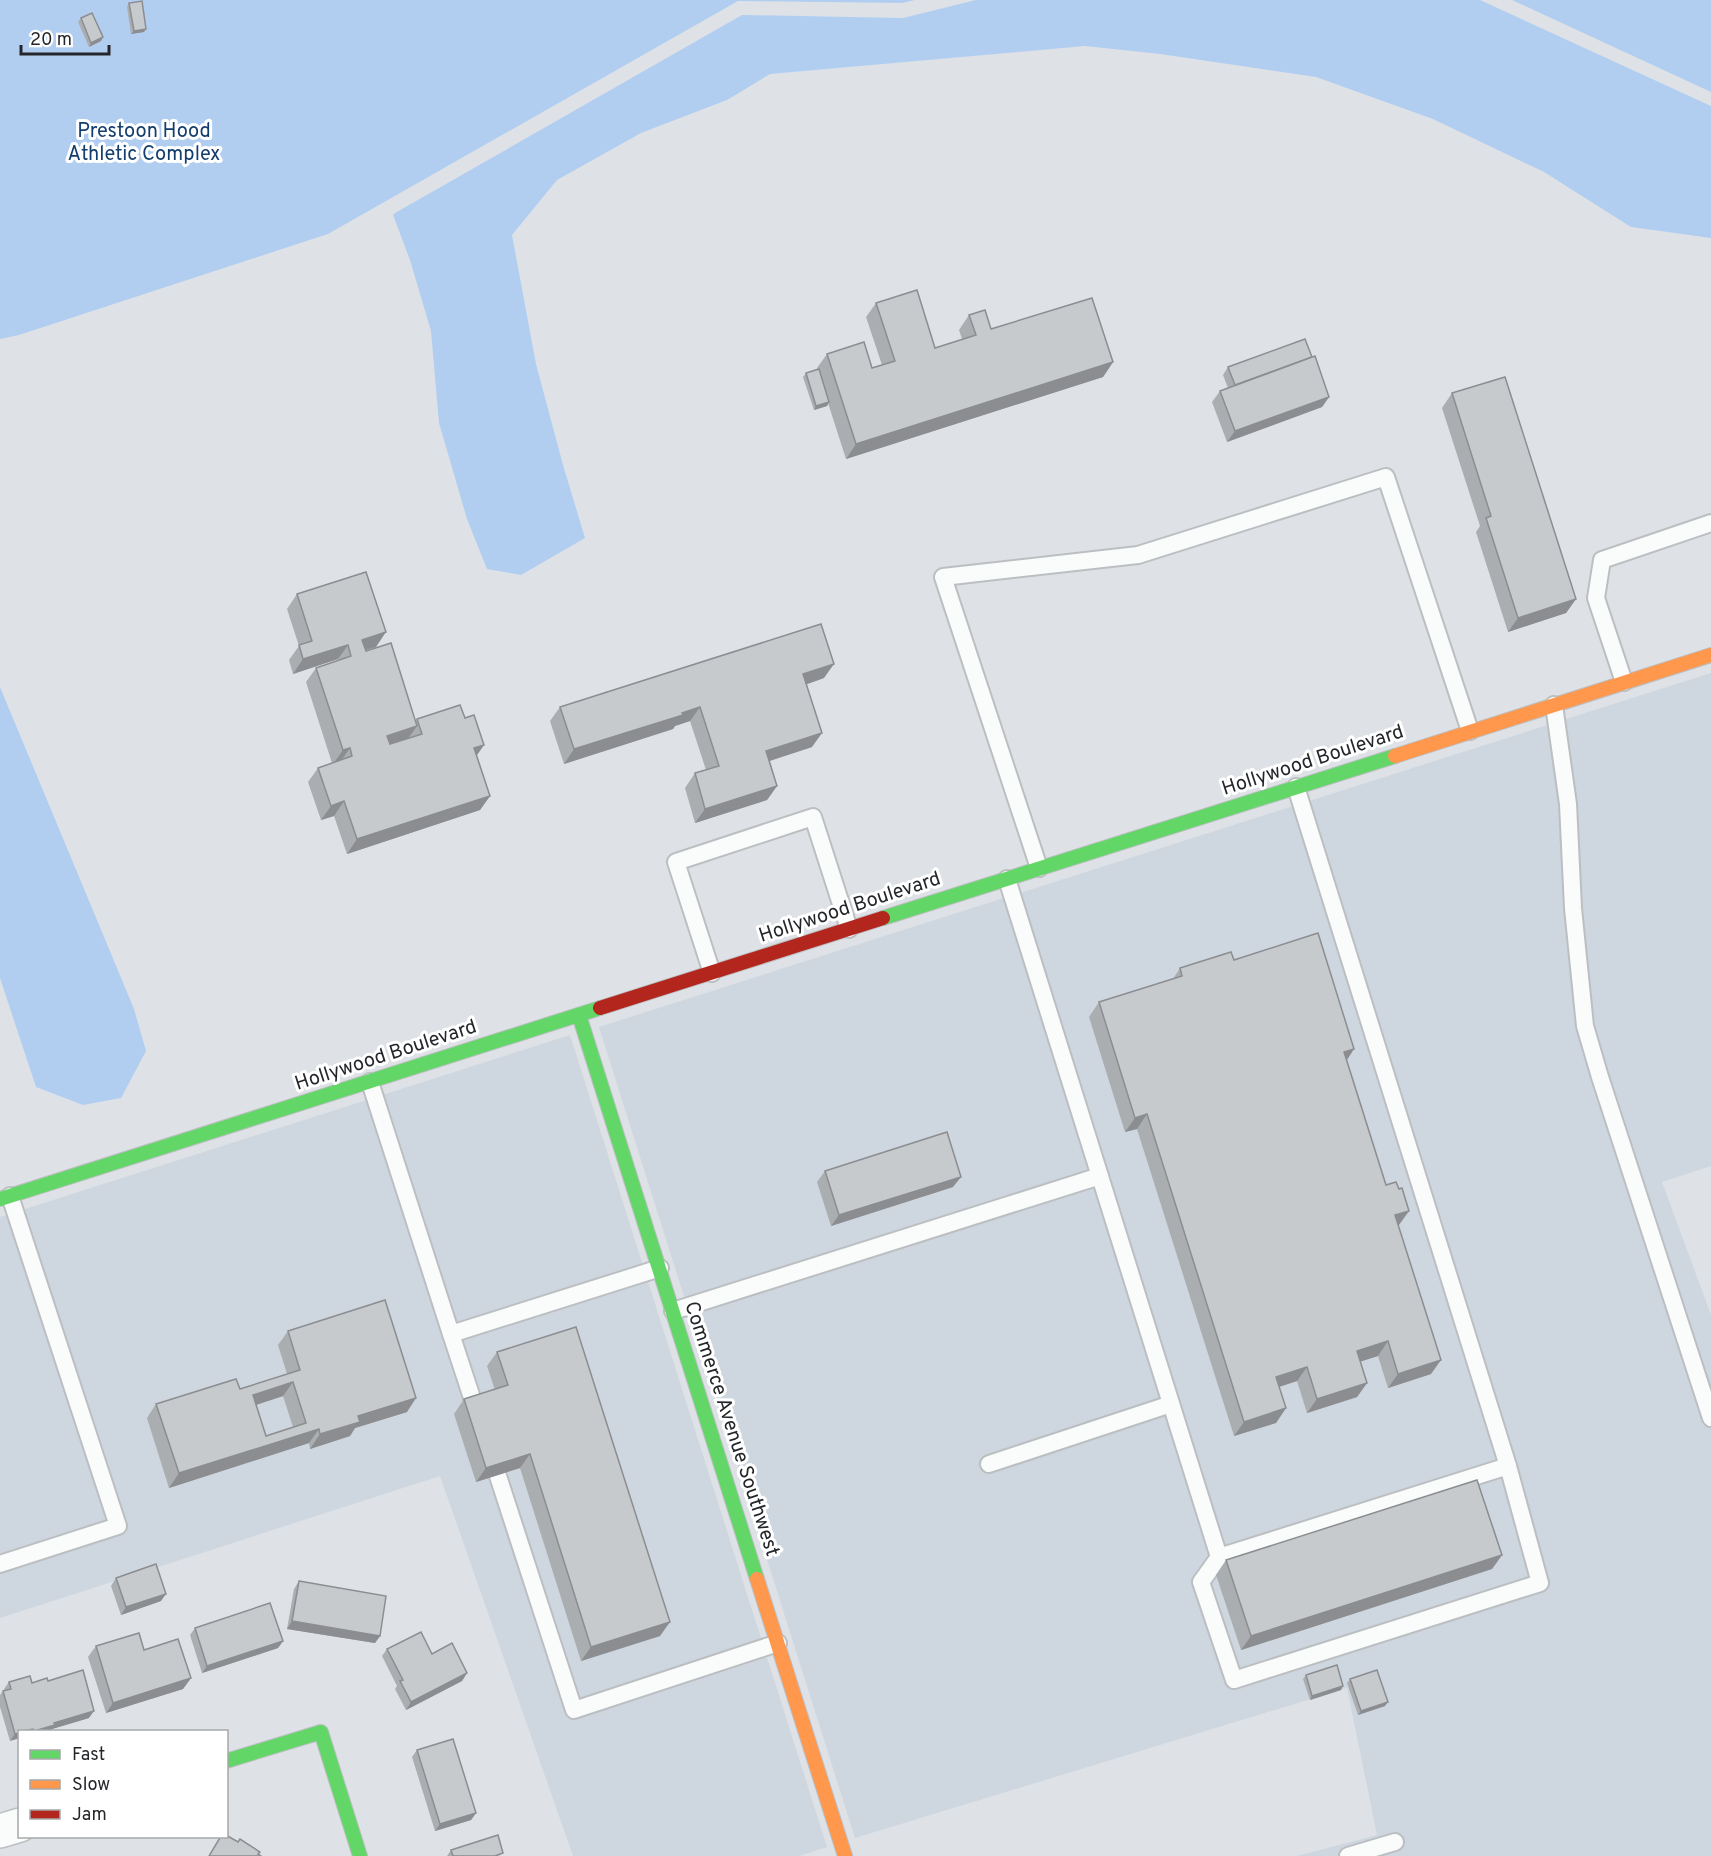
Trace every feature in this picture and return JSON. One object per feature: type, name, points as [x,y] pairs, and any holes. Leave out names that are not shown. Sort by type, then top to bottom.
[{"type":"street","name":"Hollywood Boulevard","points":[[5,1198],[1711,655]]},
{"type":"street","name":"Commerce Avenue Southwest","points":[[579,1015],[845,1856]]},
{"type":"street","points":[[228,1760],[321,1732],[360,1856]]},
{"type":"street","points":[[0,1830],[18,1825]]},
{"type":"lane","points":[[1039,868],[943,577],[1138,555],[1386,477],[1470,731]]},
{"type":"lane","points":[[1624,682],[1596,598],[1602,560],[1711,523]]},
{"type":"lane","points":[[1554,705],[1568,804],[1573,908],[1586,1026],[1600,1077],[1711,1418]]},
{"type":"lane","points":[[1296,787],[1508,1466],[1540,1582],[1234,1680],[1201,1582],[1219,1557],[1508,1466]]},
{"type":"lane","points":[[712,973],[676,862],[802,821],[813,818],[849,929]]},
{"type":"lane","points":[[1007,879],[1219,1557]]},
{"type":"lane","points":[[370,1082],[475,1407]]},
{"type":"lane","points":[[673,1311],[1100,1176]]},
{"type":"lane","points":[[0,1564],[118,1526],[5,1198]]},
{"type":"lane","points":[[451,1334],[660,1268]]},
{"type":"lane","points":[[989,1464],[1171,1404]]},
{"type":"lane","points":[[498,1476],[574,1710],[778,1643]]},
{"type":"lane","points":[[1348,1856],[1395,1842]]},
{"type":"shaded area","points":[[1711,673],[1711,1166],[1662,1182],[1711,1315],[1711,1856],[1297,1856],[1377,1835],[1347,1688],[855,1838],[599,1027]]},
{"type":"shaded area","points":[[570,1035],[827,1847],[799,1856],[573,1856],[440,1476],[0,1618],[0,1217]]},
{"type":"green space","name":"Prestoon Hood Athletic Complex","points":[[0,0],[915,0],[902,3],[738,1],[328,234],[19,335],[0,339]]},
{"type":"green space","points":[[976,0],[1480,0],[1711,106],[1711,238],[1631,227],[1544,172],[1433,119],[1316,77],[1160,54],[1085,46],[770,74],[727,100],[641,133],[557,180],[512,235],[536,364],[585,538],[521,575],[487,569],[467,519],[439,423],[431,331],[410,260],[393,215],[742,15],[903,18]]},
{"type":"green space","points":[[1512,0],[1711,0],[1711,92]]},
{"type":"green space","points":[[0,687],[134,1009],[146,1051],[121,1098],[83,1105],[36,1087],[0,978]]},
{"type":"building","points":[[142,1],[146,29],[134,31],[129,3]]},
{"type":"building","points":[[92,13],[103,37],[91,43],[81,18]]},
{"type":"building","points":[[917,290],[935,348],[976,335],[969,315],[985,310],[991,329],[1092,298],[1113,362],[856,444],[827,354],[864,342],[872,368],[895,361],[876,303]]},
{"type":"building","points":[[1305,339],[1312,357],[1235,385],[1228,367]]},
{"type":"building","points":[[1315,356],[1329,397],[1235,431],[1220,391]]},
{"type":"building","points":[[819,369],[829,402],[816,406],[806,373]]},
{"type":"building","points":[[1505,377],[1576,599],[1518,618],[1486,518],[1491,516],[1452,393]]},
{"type":"building","points":[[366,572],[386,632],[362,640],[366,651],[391,643],[417,726],[387,736],[390,744],[422,734],[417,719],[460,705],[465,718],[474,715],[484,745],[474,748],[490,796],[357,839],[344,801],[331,806],[318,768],[352,756],[350,748],[343,750],[316,668],[351,656],[348,645],[303,659],[299,645],[312,641],[297,594]]},
{"type":"building","points":[[821,624],[834,664],[803,674],[822,733],[766,751],[777,786],[705,809],[695,773],[719,766],[700,707],[682,713],[683,715],[574,749],[560,707]]},
{"type":"building","points":[[1318,933],[1354,1049],[1344,1052],[1386,1185],[1396,1182],[1399,1189],[1402,1188],[1409,1211],[1395,1215],[1441,1360],[1398,1374],[1388,1341],[1357,1351],[1367,1383],[1317,1399],[1307,1367],[1276,1377],[1286,1408],[1244,1422],[1147,1114],[1135,1118],[1099,1002],[1182,976],[1180,968],[1231,952],[1234,960]]},
{"type":"building","points":[[947,1132],[961,1177],[839,1215],[825,1171]]},
{"type":"building","points":[[385,1300],[416,1398],[358,1416],[360,1422],[320,1434],[319,1429],[179,1473],[156,1404],[236,1379],[240,1389],[300,1370],[288,1331]],"holes":[[[293,1382],[306,1423],[266,1436],[253,1395]]]},
{"type":"building","points":[[576,1327],[670,1622],[591,1647],[530,1454],[486,1468],[464,1399],[508,1385],[497,1352]]},
{"type":"building","points":[[1477,1480],[1502,1555],[1251,1636],[1226,1560]]},
{"type":"building","points":[[156,1564],[166,1594],[126,1607],[116,1578]]},
{"type":"building","points":[[299,1581],[386,1596],[380,1636],[292,1621]]},
{"type":"building","points":[[270,1603],[283,1641],[207,1666],[195,1628]]},
{"type":"building","points":[[421,1632],[432,1654],[452,1643],[467,1673],[411,1702],[387,1649]]},
{"type":"building","points":[[139,1633],[144,1650],[178,1639],[191,1678],[113,1703],[96,1646]]},
{"type":"building","points":[[1337,1665],[1343,1686],[1312,1696],[1306,1675]]},
{"type":"building","points":[[83,1670],[94,1711],[38,1730],[18,1730],[18,1733],[15,1734],[3,1691],[11,1689],[9,1682],[30,1676],[32,1683],[47,1678],[48,1681]]},
{"type":"building","points":[[1377,1670],[1388,1702],[1361,1711],[1350,1679]]},
{"type":"building","points":[[453,1739],[476,1813],[440,1824],[417,1750]]},
{"type":"building","points":[[498,1835],[503,1853],[495,1856],[453,1856],[451,1850]]},
{"type":"building","points":[[228,1836],[238,1842],[240,1839],[260,1852],[258,1854],[261,1856],[209,1856],[220,1838]]},
{"type":"traffic: fast","points":[[883,918],[1395,756]]},
{"type":"traffic: fast","points":[[0,1199],[600,1008]]},
{"type":"traffic: fast","points":[[579,1015],[757,1579]]},
{"type":"traffic: fast","points":[[228,1760],[321,1732],[360,1856]]},
{"type":"traffic: slow","points":[[1395,756],[1711,655]]},
{"type":"traffic: slow","points":[[757,1579],[845,1856]]},
{"type":"traffic: jam","points":[[600,1008],[883,918]]}]
